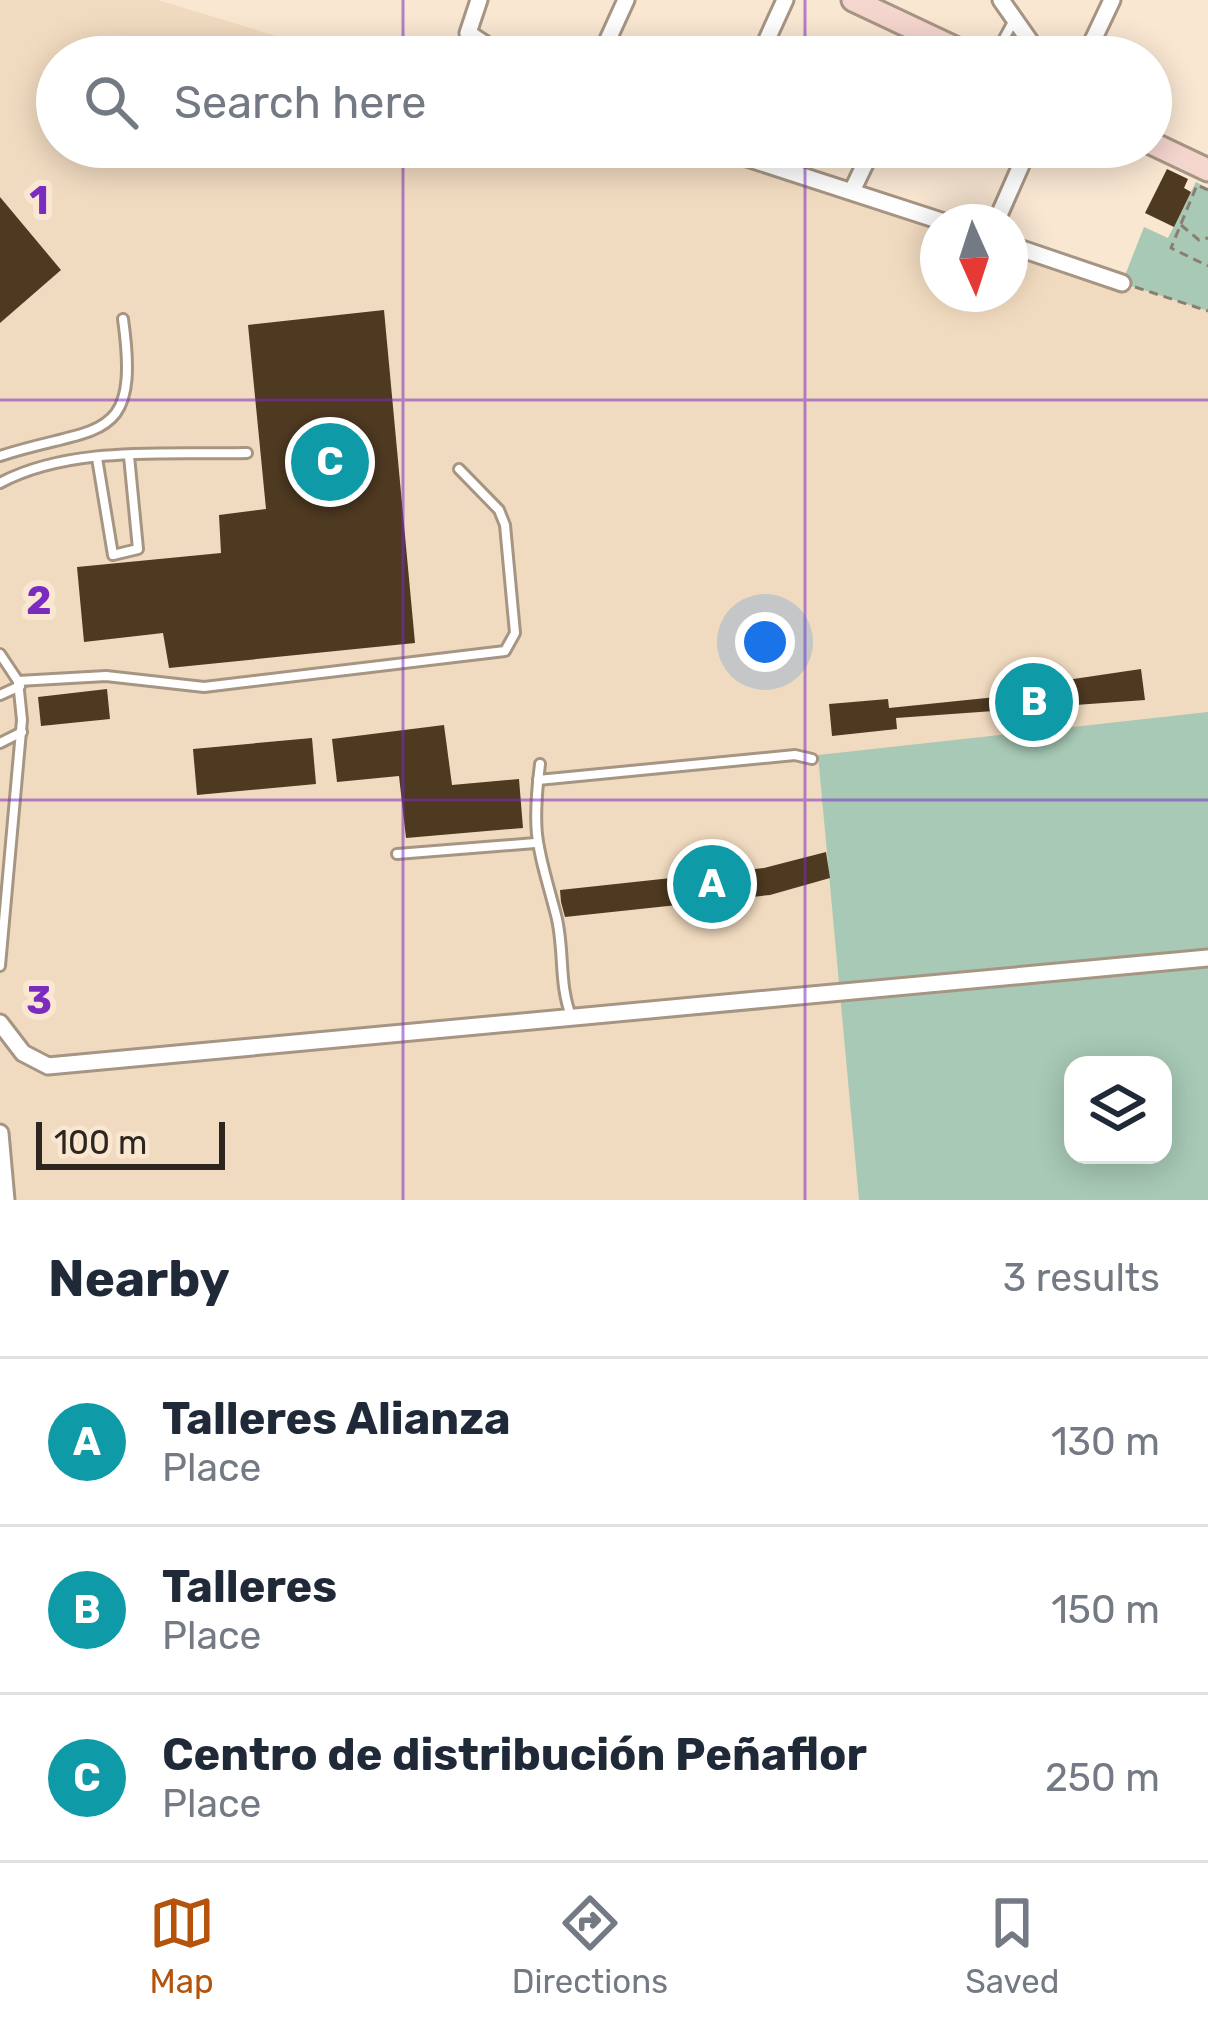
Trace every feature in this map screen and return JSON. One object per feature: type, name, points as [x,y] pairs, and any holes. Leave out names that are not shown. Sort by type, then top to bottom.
[{"type":"main road","points":[[862,2],[931,36]]},
{"type":"main road","points":[[1172,153],[1208,170]]},
{"type":"street","points":[[471,36],[468,27],[479,0]]},
{"type":"street","points":[[610,36],[626,0]]},
{"type":"street","points":[[769,36],[785,0]]},
{"type":"street","points":[[1001,0],[1026,36]]},
{"type":"street","points":[[1094,36],[1112,0]]},
{"type":"street","points":[[780,168],[920,214]]},
{"type":"street","points":[[852,191],[863,168]]},
{"type":"street","points":[[1004,204],[1020,168]]},
{"type":"street","points":[[1028,250],[1122,283]]},
{"type":"street","points":[[0,1023],[22,1053],[48,1066],[1208,958]]},
{"type":"street","points":[[0,1133],[6,1200]]},
{"type":"lane","points":[[1005,36],[1014,19]]},
{"type":"lane","points":[[0,456],[81,437],[109,423],[130,383],[123,319]]},
{"type":"lane","points":[[0,483],[26,471],[97,458],[247,453]]},
{"type":"lane","points":[[97,458],[113,555],[138,549],[129,456]]},
{"type":"lane","points":[[0,695],[19,684],[106,676],[204,687],[505,651],[515,633],[505,525],[500,510],[459,469]]},
{"type":"lane","points":[[0,654],[19,684],[22,731],[0,966]]},
{"type":"lane","points":[[0,743],[22,731]]},
{"type":"lane","points":[[538,780],[794,755],[812,759]]},
{"type":"lane","points":[[540,764],[535,843],[556,917],[563,997],[572,1020]]},
{"type":"lane","points":[[397,854],[535,843]]},
{"type":"path","points":[[1208,190],[1197,185],[1171,248],[1208,266]]},
{"type":"path","points":[[1180,224],[1198,240],[1208,238]]},
{"type":"path","points":[[1122,283],[1208,310]]},
{"type":"shaded area","points":[[0,0],[158,0],[276,36],[36,36],[36,168],[777,168],[920,216],[920,312],[1028,312],[1028,252],[1208,311],[1208,1200],[0,1200]]},
{"type":"green space","points":[[1196,182],[1208,188],[1208,311],[1122,283],[1144,227],[1168,238]]},
{"type":"green space","points":[[1208,712],[1208,1200],[859,1200],[818,755]]},
{"type":"building","points":[[1167,169],[1188,179],[1184,188],[1191,192],[1174,227],[1145,213]]},
{"type":"building","points":[[0,197],[61,270],[0,323]]},
{"type":"building","points":[[384,310],[415,643],[169,668],[163,633],[84,642],[77,567],[221,553],[219,515],[266,509],[248,325]]},
{"type":"building","points":[[1141,669],[1145,700],[896,718],[897,729],[832,736],[829,704],[888,699],[889,708],[1006,696],[1005,689]]},
{"type":"building","points":[[107,689],[110,719],[41,726],[38,697]]},
{"type":"building","points":[[444,725],[452,785],[519,779],[523,828],[406,838],[399,776],[337,782],[332,739]]},
{"type":"building","points":[[312,738],[316,784],[197,795],[193,749]]},
{"type":"building","points":[[826,852],[830,878],[770,895],[565,917],[561,902],[560,890],[764,868]]},
{"type":"place","name":"Centro de distribución Peñaflor","points":[[330,462]]},
{"type":"place","name":"Talleres","points":[[1034,702]]},
{"type":"place","name":"Talleres Alianza","points":[[712,884]]}]
